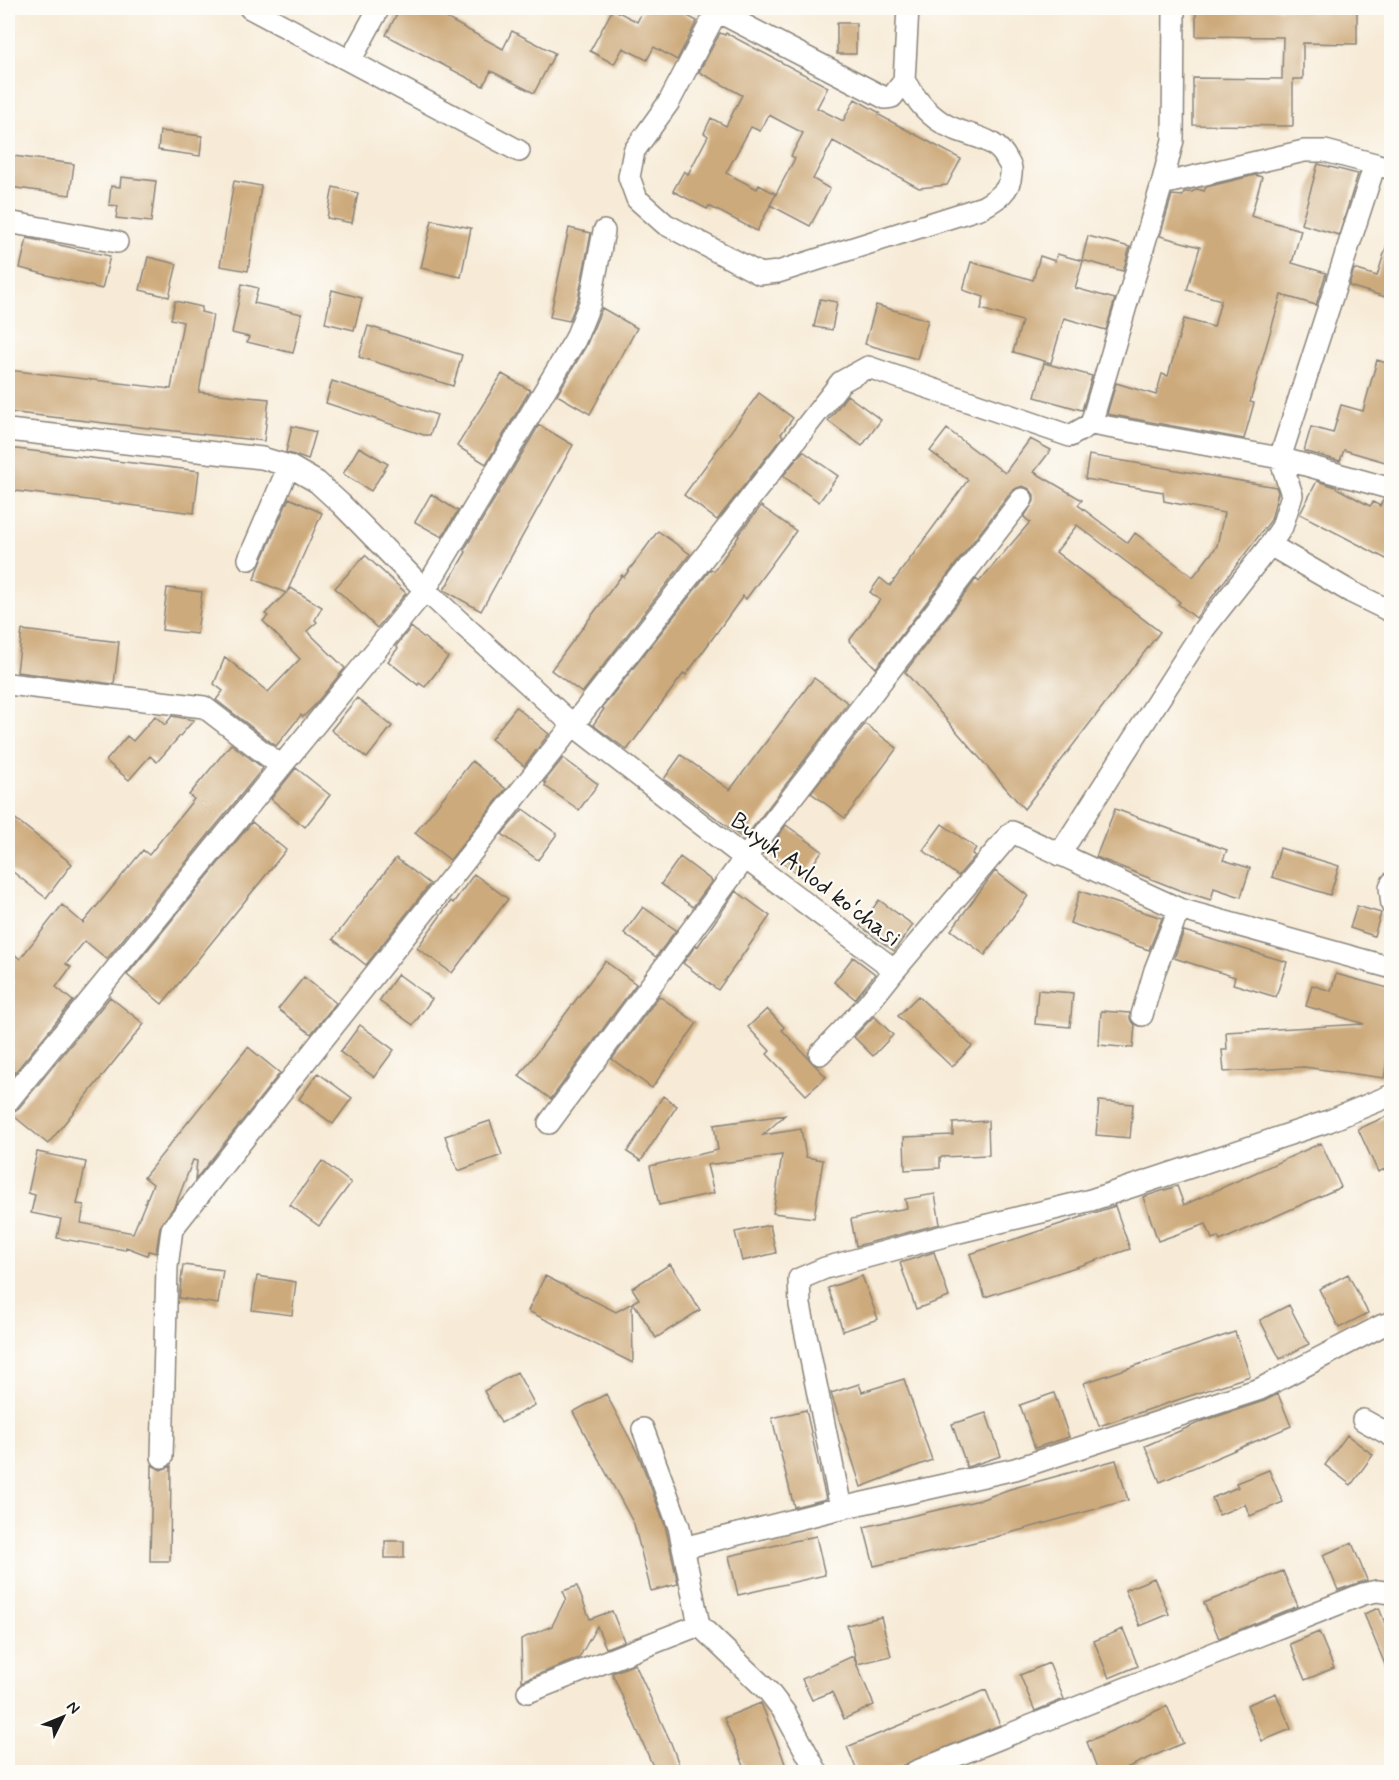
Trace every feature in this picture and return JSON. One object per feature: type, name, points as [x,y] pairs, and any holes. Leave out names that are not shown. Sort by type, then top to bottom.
[{"type":"street","points":[[250,8],[519,151]]},
{"type":"street","points":[[350,61],[379,8]]},
{"type":"street","points":[[904,81],[923,108],[943,124],[981,138],[1003,150],[1012,170],[1010,185],[999,198],[983,207],[778,272],[760,274],[665,224],[637,199],[629,177],[634,151],[669,102],[714,9],[885,98],[892,97],[904,81],[908,8]]},
{"type":"street","points":[[1091,424],[1173,140],[1174,8]]},
{"type":"street","points":[[1059,855],[1204,629],[1282,527],[1292,495],[1280,458],[1383,166],[1325,151],[1304,151],[1162,184]]},
{"type":"street","points":[[8,222],[117,242]]},
{"type":"street","points":[[8,1101],[425,590],[575,340],[590,303],[604,231]]},
{"type":"street","points":[[162,1457],[167,1268],[172,1230],[573,725],[840,382],[868,368],[1070,436],[1091,424],[1280,458],[1392,489]]},
{"type":"street","name":"Buyuk Avlod koʻchasi","points":[[8,430],[262,458],[289,466],[317,482],[425,590],[573,725],[895,970],[1012,832],[1179,909],[1392,968]]},
{"type":"street","points":[[249,559],[289,466]]},
{"type":"street","points":[[549,1123],[745,858],[1022,500]]},
{"type":"street","points":[[1270,545],[1351,592],[1392,612]]},
{"type":"street","points":[[8,684],[204,707],[281,766]]},
{"type":"street","points":[[1392,883],[1390,887],[1392,905]]},
{"type":"street","points":[[1142,1015],[1155,970],[1179,909]]},
{"type":"street","points":[[820,1054],[867,1005],[895,970]]},
{"type":"street","points":[[841,1508],[800,1305],[799,1279],[825,1268],[1090,1200],[1329,1121],[1392,1095]]},
{"type":"street","points":[[683,1548],[841,1508],[1015,1469],[1260,1389],[1383,1325],[1392,1323]]},
{"type":"street","points":[[1363,1420],[1392,1436]]},
{"type":"street","points":[[643,1429],[679,1527],[699,1625],[769,1692],[785,1713],[817,1773]]},
{"type":"street","points":[[915,1773],[1363,1594],[1377,1591],[1392,1593]]},
{"type":"street","points":[[528,1692],[699,1625]]},
{"type":"building","points":[[400,8],[438,8],[435,12],[503,49],[512,31],[555,53],[534,93],[491,71],[483,86],[386,35]]},
{"type":"building","points":[[644,8],[673,8],[697,21],[677,60],[654,47],[647,60],[623,48],[614,64],[590,51],[613,9],[637,22]]},
{"type":"building","points":[[1196,8],[1357,8],[1357,44],[1303,43],[1303,79],[1293,79],[1293,126],[1193,125],[1193,78],[1282,79],[1283,37],[1196,36]]},
{"type":"building","points":[[837,23],[856,23],[856,54],[837,54]]},
{"type":"building","points":[[720,33],[725,35],[726,33],[828,87],[817,108],[843,121],[855,99],[880,113],[879,115],[961,159],[947,185],[919,188],[833,141],[813,179],[830,189],[810,226],[770,205],[757,231],[709,206],[707,209],[673,191],[684,171],[688,174],[708,136],[704,133],[711,118],[726,126],[742,95],[699,72]],"holes":[[[769,115],[803,133],[791,156],[795,158],[776,194],[759,185],[757,189],[726,173],[751,127],[760,131]]]},
{"type":"building","points":[[160,131],[202,136],[200,156],[158,150]]},
{"type":"building","points":[[13,156],[74,164],[70,195],[9,187]]},
{"type":"building","points":[[1318,164],[1358,174],[1339,235],[1301,224]]},
{"type":"building","points":[[1255,175],[1262,177],[1251,216],[1301,230],[1292,263],[1326,273],[1316,305],[1281,295],[1250,402],[1254,403],[1244,439],[1107,414],[1116,383],[1156,395],[1162,374],[1168,376],[1184,319],[1214,327],[1221,300],[1187,290],[1200,247],[1160,236],[1172,195],[1183,196],[1184,192],[1197,189],[1204,191],[1206,187]]},
{"type":"building","points":[[121,177],[156,181],[151,222],[116,218],[118,206],[109,205],[111,186],[120,187]]},
{"type":"building","points":[[234,181],[261,186],[248,271],[220,266]]},
{"type":"building","points":[[333,187],[358,193],[352,223],[327,218]]},
{"type":"building","points":[[432,220],[471,228],[461,277],[421,268]]},
{"type":"building","points":[[569,228],[591,233],[578,299],[569,321],[550,317]]},
{"type":"building","points":[[1088,236],[1130,247],[1123,271],[1082,260]]},
{"type":"building","points":[[27,238],[110,256],[102,289],[20,268]]},
{"type":"building","points":[[1388,241],[1392,241],[1392,299],[1349,286],[1354,269],[1377,276]]},
{"type":"building","points":[[1057,254],[1083,261],[1075,288],[1115,299],[1106,330],[1064,318],[1051,363],[1013,352],[1022,321],[981,309],[984,297],[963,290],[971,262],[1033,280],[1040,256],[1055,261]]},
{"type":"building","points":[[148,257],[177,264],[169,297],[140,290]]},
{"type":"building","points":[[242,284],[258,288],[254,303],[302,314],[293,353],[247,342],[249,337],[232,333]]},
{"type":"building","points":[[332,290],[362,298],[354,330],[325,323]]},
{"type":"building","points":[[820,299],[837,302],[832,330],[814,327]]},
{"type":"building","points":[[175,301],[202,307],[201,312],[213,315],[199,392],[269,399],[264,441],[8,412],[8,370],[171,389],[183,322],[171,319]]},
{"type":"building","points":[[876,305],[928,320],[917,359],[865,344]]},
{"type":"building","points":[[602,308],[637,328],[590,414],[557,395],[586,346]]},
{"type":"building","points":[[368,326],[462,355],[453,386],[359,357]]},
{"type":"building","points":[[1377,360],[1392,365],[1392,464],[1344,450],[1340,461],[1304,451],[1311,427],[1333,433],[1341,405],[1363,411]]},
{"type":"building","points":[[1044,363],[1092,376],[1082,410],[1035,397]]},
{"type":"building","points":[[502,374],[530,390],[486,464],[457,446]]},
{"type":"building","points":[[332,381],[437,415],[430,435],[326,403]]},
{"type":"building","points":[[759,393],[793,418],[781,434],[783,436],[717,520],[684,495]]},
{"type":"building","points":[[847,395],[881,420],[862,446],[828,421]]},
{"type":"building","points":[[539,425],[573,445],[481,611],[444,590],[466,552],[464,550]]},
{"type":"building","points":[[292,426],[316,432],[308,460],[286,452]]},
{"type":"building","points":[[947,429],[1005,473],[1030,439],[1051,450],[1034,472],[1082,500],[1078,505],[1128,543],[1135,533],[1193,577],[1217,546],[1224,513],[1164,501],[1163,492],[1085,479],[1089,455],[1276,487],[1278,492],[1271,520],[1196,618],[1178,604],[1180,602],[1077,525],[1056,552],[1160,632],[1024,809],[905,672],[976,579],[979,582],[1030,522],[1024,517],[1034,501],[1034,495],[1030,489],[1023,486],[1012,491],[876,668],[849,641],[880,600],[870,592],[880,578],[890,586],[968,480],[930,451]]},
{"type":"building","points":[[359,447],[388,464],[371,491],[343,474]]},
{"type":"building","points":[[8,448],[199,471],[194,513],[8,490]]},
{"type":"building","points":[[803,451],[838,476],[819,502],[783,476]]},
{"type":"building","points":[[1317,481],[1333,486],[1370,506],[1373,502],[1380,506],[1383,500],[1392,501],[1392,562],[1300,514]]},
{"type":"building","points":[[431,494],[458,511],[442,537],[415,522]]},
{"type":"building","points":[[289,498],[322,513],[287,592],[291,588],[322,607],[315,620],[317,622],[307,631],[345,668],[314,706],[303,717],[301,715],[276,746],[216,700],[223,691],[214,684],[225,657],[268,692],[300,659],[263,621],[268,616],[265,614],[286,593],[254,579]]},
{"type":"building","points":[[761,506],[796,531],[746,599],[743,596],[686,675],[684,673],[627,750],[593,725],[604,709],[602,708],[711,569],[714,571]]},
{"type":"building","points":[[658,531],[690,554],[582,693],[551,670]]},
{"type":"building","points":[[365,555],[406,593],[377,628],[335,588]]},
{"type":"building","points":[[167,588],[202,592],[197,634],[162,630]]},
{"type":"building","points":[[411,627],[448,657],[425,687],[419,683],[418,685],[388,661]]},
{"type":"building","points":[[22,630],[119,642],[114,684],[17,672]]},
{"type":"building","points":[[814,678],[848,703],[744,839],[664,779],[681,755],[730,790]]},
{"type":"building","points":[[357,698],[392,726],[367,758],[331,730]]},
{"type":"building","points":[[516,707],[549,734],[524,766],[491,739]]},
{"type":"building","points":[[155,716],[165,725],[172,716],[194,720],[157,762],[150,756],[129,780],[106,761],[127,736],[133,741]]},
{"type":"building","points":[[865,724],[897,748],[845,818],[811,793]]},
{"type":"building","points":[[231,744],[263,768],[107,959],[85,941],[66,964],[71,967],[56,987],[73,1001],[8,1081],[8,990],[14,982],[8,976],[8,949],[20,959],[62,905],[83,923],[143,850],[149,855],[194,799],[189,795]]},
{"type":"building","points":[[563,758],[598,784],[579,810],[545,786],[544,782]]},
{"type":"building","points":[[472,761],[506,789],[450,860],[415,833]]},
{"type":"building","points":[[296,768],[330,795],[305,827],[271,799]]},
{"type":"building","points":[[523,809],[557,834],[538,860],[502,834]]},
{"type":"building","points":[[1115,809],[1227,850],[1223,860],[1250,868],[1241,897],[1214,888],[1211,900],[1179,890],[1096,857]]},
{"type":"building","points":[[8,813],[72,864],[46,898],[8,868]]},
{"type":"building","points":[[252,822],[286,850],[162,1004],[127,975]]},
{"type":"building","points":[[942,824],[976,848],[972,854],[975,856],[958,876],[923,850]]},
{"type":"building","points":[[786,825],[822,851],[803,878],[767,851]]},
{"type":"building","points":[[1280,848],[1339,866],[1330,895],[1272,877]]},
{"type":"building","points":[[680,857],[712,881],[693,907],[661,884]]},
{"type":"building","points":[[396,858],[430,884],[366,965],[333,939]]},
{"type":"building","points":[[995,871],[1028,896],[985,955],[951,930]]},
{"type":"building","points":[[474,874],[508,899],[452,973],[417,948]]},
{"type":"building","points":[[736,891],[770,916],[718,990],[683,963],[696,945],[698,946]]},
{"type":"building","points":[[1080,891],[1162,918],[1149,950],[1070,923]]},
{"type":"building","points":[[879,900],[913,925],[894,951],[860,926]]},
{"type":"building","points":[[1357,906],[1381,913],[1374,936],[1350,928]]},
{"type":"building","points":[[643,907],[676,930],[656,957],[624,933]]},
{"type":"building","points":[[1184,931],[1287,962],[1276,997],[1233,984],[1235,977],[1174,958]]},
{"type":"building","points":[[853,957],[875,974],[855,999],[834,982]]},
{"type":"building","points":[[605,961],[636,984],[551,1099],[519,1076]]},
{"type":"building","points":[[398,974],[432,999],[413,1025],[379,1001]]},
{"type":"building","points":[[1336,974],[1392,989],[1392,1023],[1384,1078],[1304,1067],[1224,1072],[1222,1050],[1227,1050],[1226,1032],[1364,1024],[1306,1006],[1312,985],[1331,991]]},
{"type":"building","points":[[304,977],[336,1003],[311,1034],[278,1009]]},
{"type":"building","points":[[1038,990],[1073,993],[1070,1027],[1035,1024]]},
{"type":"building","points":[[659,996],[697,1023],[652,1088],[612,1059]]},
{"type":"building","points":[[918,996],[972,1046],[952,1067],[898,1016]]},
{"type":"building","points":[[110,997],[144,1024],[48,1144],[10,1113],[18,1109]]},
{"type":"building","points":[[767,1009],[784,1027],[782,1030],[826,1077],[806,1095],[767,1054],[770,1051],[748,1027]]},
{"type":"building","points":[[1101,1011],[1130,1013],[1130,1019],[1135,1025],[1133,1048],[1099,1045]]},
{"type":"building","points":[[874,1016],[893,1035],[873,1056],[854,1037]]},
{"type":"building","points":[[360,1025],[394,1050],[374,1077],[340,1052]]},
{"type":"building","points":[[248,1047],[280,1073],[195,1180],[197,1161],[193,1160],[176,1204],[160,1227],[156,1253],[149,1251],[147,1255],[126,1247],[125,1250],[57,1238],[61,1219],[31,1213],[35,1195],[28,1193],[37,1152],[86,1162],[77,1204],[84,1205],[81,1223],[133,1233],[153,1184],[144,1177]]},
{"type":"building","points":[[318,1073],[352,1098],[333,1124],[299,1099]]},
{"type":"building","points":[[663,1096],[677,1106],[641,1161],[627,1152]]},
{"type":"building","points":[[1099,1101],[1133,1104],[1130,1138],[1096,1135]]},
{"type":"building","points":[[1392,1114],[1392,1166],[1378,1172],[1358,1129]]},
{"type":"building","points":[[785,1115],[763,1135],[801,1129],[806,1157],[823,1160],[814,1218],[773,1213],[782,1155],[707,1165],[714,1193],[659,1205],[650,1166],[718,1150],[714,1125]]},
{"type":"building","points":[[490,1121],[502,1155],[458,1171],[445,1136]]},
{"type":"building","points":[[988,1121],[989,1155],[940,1157],[940,1168],[905,1170],[904,1137],[953,1135],[953,1123]]},
{"type":"building","points":[[1321,1143],[1341,1187],[1220,1241],[1218,1237],[1212,1239],[1206,1224],[1158,1241],[1143,1197],[1177,1186],[1184,1205]]},
{"type":"building","points":[[322,1161],[351,1183],[319,1226],[290,1205]]},
{"type":"building","points":[[935,1194],[940,1224],[856,1246],[851,1219],[907,1208],[905,1199]]},
{"type":"building","points":[[1115,1206],[1130,1249],[985,1297],[970,1254]]},
{"type":"building","points":[[770,1225],[776,1253],[742,1261],[735,1232]]},
{"type":"building","points":[[934,1252],[949,1297],[916,1309],[900,1263]]},
{"type":"building","points":[[670,1264],[700,1310],[656,1338],[633,1302],[639,1299],[632,1288]]},
{"type":"building","points":[[183,1265],[223,1270],[218,1304],[179,1298]]},
{"type":"building","points":[[1348,1274],[1368,1313],[1339,1328],[1319,1289]]},
{"type":"building","points":[[257,1276],[296,1282],[292,1315],[252,1310]]},
{"type":"building","points":[[545,1276],[616,1312],[632,1303],[633,1363],[528,1311]]},
{"type":"building","points":[[862,1276],[878,1319],[843,1331],[828,1288]]},
{"type":"building","points":[[1289,1305],[1309,1344],[1280,1359],[1260,1320]]},
{"type":"building","points":[[1235,1332],[1250,1376],[1099,1426],[1084,1383]]},
{"type":"building","points":[[517,1372],[535,1405],[501,1423],[484,1391]]},
{"type":"building","points":[[904,1379],[932,1460],[861,1487],[831,1393],[859,1384],[862,1392]]},
{"type":"building","points":[[1054,1393],[1069,1437],[1035,1448],[1020,1405]]},
{"type":"building","points":[[606,1394],[639,1456],[665,1525],[678,1584],[651,1591],[634,1524],[573,1412]]},
{"type":"building","points":[[1278,1394],[1291,1426],[1160,1482],[1145,1446],[1203,1421],[1264,1401]]},
{"type":"building","points":[[806,1410],[826,1499],[794,1507],[772,1418]]},
{"type":"building","points":[[986,1413],[1001,1456],[967,1467],[952,1424]]},
{"type":"building","points":[[1347,1435],[1373,1455],[1351,1485],[1325,1465]]},
{"type":"building","points":[[1116,1460],[1128,1500],[992,1538],[874,1566],[864,1527],[980,1500],[1010,1489]]},
{"type":"building","points":[[152,1465],[161,1470],[171,1466],[170,1561],[150,1561]]},
{"type":"building","points":[[1269,1470],[1283,1502],[1250,1516],[1245,1504],[1219,1515],[1212,1498],[1238,1487],[1236,1483]]},
{"type":"building","points":[[816,1536],[825,1575],[738,1595],[729,1556]]},
{"type":"building","points":[[385,1541],[404,1541],[404,1558],[385,1558]]},
{"type":"building","points":[[1352,1543],[1367,1580],[1338,1590],[1323,1555]]},
{"type":"building","points":[[1283,1571],[1298,1606],[1219,1638],[1204,1603]]},
{"type":"building","points":[[1154,1578],[1169,1614],[1140,1626],[1125,1590]]},
{"type":"building","points":[[577,1586],[590,1619],[612,1611],[624,1641],[606,1648],[597,1626],[579,1658],[522,1681],[521,1639],[552,1626],[566,1598],[563,1591]]},
{"type":"building","points":[[1379,1608],[1386,1626],[1392,1624],[1391,1679],[1364,1614]]},
{"type":"building","points":[[881,1617],[891,1656],[857,1664],[847,1625]]},
{"type":"building","points":[[1123,1629],[1138,1666],[1109,1678],[1094,1641]]},
{"type":"building","points":[[1319,1632],[1334,1668],[1305,1680],[1290,1644]]},
{"type":"building","points":[[853,1656],[874,1705],[844,1719],[832,1692],[812,1700],[802,1679]]},
{"type":"building","points":[[1049,1663],[1064,1699],[1035,1711],[1020,1675]]},
{"type":"building","points":[[635,1664],[682,1773],[656,1773],[612,1673]]},
{"type":"building","points":[[986,1690],[1000,1725],[884,1773],[858,1773],[847,1747]]},
{"type":"building","points":[[1276,1693],[1291,1729],[1262,1741],[1247,1705]]},
{"type":"building","points":[[761,1703],[788,1773],[747,1773],[724,1718]]},
{"type":"building","points":[[1167,1706],[1183,1743],[1115,1773],[1099,1773],[1087,1742]]}]
